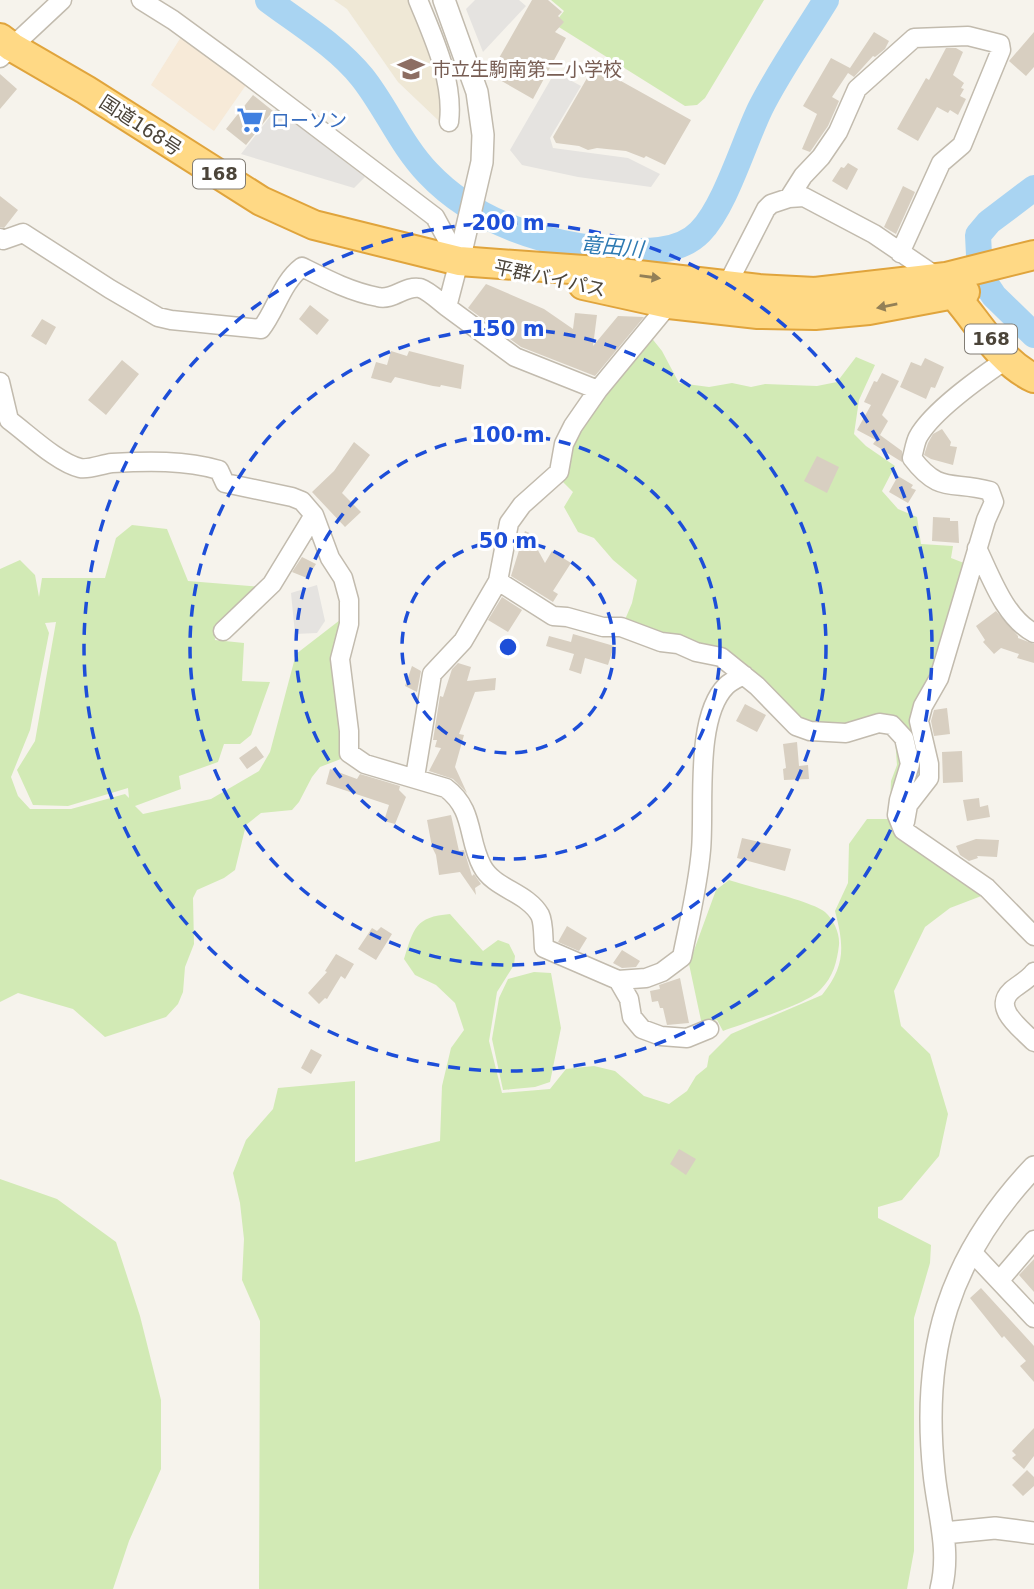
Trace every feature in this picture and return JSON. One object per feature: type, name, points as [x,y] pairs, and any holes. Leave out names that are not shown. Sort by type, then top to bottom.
[{"type":"highway","name":"国道168号","points":[[4,48],[86,90],[261,201],[314,225],[472,262]]},
{"type":"highway","name":"平群バイパス","points":[[472,262],[612,272],[815,292],[949,285]]},
{"type":"highway","name":"平群バイパス","points":[[472,262],[669,303],[758,314],[815,315],[869,310],[1030,262]]},
{"type":"highway","name":"168","points":[[949,285],[1007,359],[1034,378]]},
{"type":"street","points":[[4,48],[62,0]]},
{"type":"street","points":[[141,0],[240,69],[435,217],[472,262]]},
{"type":"street","points":[[418,0],[445,74],[452,104],[449,122]]},
{"type":"street","points":[[444,0],[477,92],[483,135],[482,162],[467,220],[472,262],[447,307]]},
{"type":"street","points":[[789,198],[838,132],[857,89],[914,38],[968,36],[995,41],[1000,44],[1001,50],[967,134],[962,145],[941,163],[900,253]]},
{"type":"street","points":[[727,285],[766,209],[771,204],[789,198],[804,197],[874,234],[949,285]]},
{"type":"street","points":[[0,238],[3,240],[23,233],[122,296],[158,317],[171,320],[261,329],[271,316],[292,275],[302,267],[341,286],[380,298],[412,288],[422,289],[515,357],[598,390]]},
{"type":"street","points":[[415,777],[432,674],[463,641],[498,581],[509,523],[522,505],[559,472],[564,444],[573,426],[598,390],[669,303]]},
{"type":"street","points":[[903,830],[908,805],[929,778],[929,764],[919,721],[923,706],[939,678],[977,548],[994,502],[990,491],[941,484],[926,475],[912,458],[917,438],[928,423],[981,377],[1007,359]]},
{"type":"street","points":[[0,382],[9,420],[66,462],[82,469],[129,462],[197,463],[219,470],[225,483],[302,501],[314,515],[330,558],[343,578],[349,600],[349,624],[340,659],[349,753],[365,764],[415,777],[446,788],[457,796],[465,808],[480,864],[486,874],[531,904],[541,917],[544,948],[618,980],[646,978],[662,972],[681,957],[701,850],[702,770],[707,730],[718,698],[725,687],[744,675]]},
{"type":"street","points":[[223,631],[272,584],[314,515]]},
{"type":"street","points":[[977,548],[1000,594],[1023,628],[1034,633]]},
{"type":"street","points":[[498,581],[552,616],[567,617],[603,627],[621,627],[661,642],[678,644],[696,652],[721,657],[744,675],[796,726],[810,731],[846,733],[879,723],[892,725],[904,738],[910,764],[897,815],[903,830],[986,888],[1034,936]]},
{"type":"street","points":[[1034,972],[1008,994],[1005,1003],[1006,1013],[1034,1042]]},
{"type":"street","points":[[618,980],[629,999],[632,1017],[642,1029],[661,1036],[687,1038],[709,1029]]},
{"type":"street","points":[[941,1589],[945,1573],[944,1533],[934,1476],[930,1415],[936,1351],[957,1280],[971,1251],[1004,1199],[1034,1167]]},
{"type":"street","points":[[1000,1280],[1034,1240]]},
{"type":"street","points":[[971,1251],[1034,1318]]},
{"type":"street","points":[[944,1533],[995,1528],[1034,1533]]},
{"type":"shaded area","name":"市立生駒南第二小学校","points":[[334,0],[409,0],[444,102],[439,121],[398,82],[347,9]]},
{"type":"shaded area","points":[[475,0],[519,0],[526,6],[483,52],[466,9]]},
{"type":"shaded area","points":[[181,37],[246,85],[214,131],[151,85]]},
{"type":"shaded area","points":[[555,72],[581,86],[550,138],[553,148],[628,158],[660,174],[651,187],[578,177],[522,165],[510,150]]},
{"type":"shaded area","points":[[276,109],[365,177],[354,188],[241,154]]},
{"type":"shaded area","points":[[317,585],[325,621],[317,633],[295,634],[291,593]]},
{"type":"green space","points":[[551,0],[764,0],[705,98],[697,105],[685,106],[554,24],[564,11]]},
{"type":"green space","points":[[650,336],[662,351],[679,383],[709,387],[732,383],[751,387],[765,384],[817,386],[837,382],[856,357],[875,365],[859,400],[854,434],[895,466],[882,491],[898,509],[917,517],[921,544],[953,546],[951,558],[964,563],[939,660],[922,693],[923,781],[890,804],[891,781],[897,765],[894,725],[818,725],[794,717],[766,683],[723,652],[624,622],[637,580],[613,560],[594,538],[578,532],[564,507],[573,492],[563,482],[570,442],[586,413]]},
{"type":"green space","points":[[132,525],[167,529],[188,581],[262,587],[214,626],[215,640],[244,643],[242,681],[270,682],[251,735],[240,744],[224,744],[218,762],[179,776],[181,789],[135,806],[143,814],[211,799],[259,771],[270,752],[296,654],[340,620],[334,655],[346,757],[320,767],[292,810],[261,813],[246,825],[235,870],[197,890],[193,898],[194,944],[185,967],[183,992],[178,1004],[166,1017],[105,1037],[73,1009],[18,993],[0,1002],[0,569],[20,560],[35,575],[39,597],[42,578],[105,578],[116,538]],"holes":[[[56,622],[35,741],[17,770],[33,805],[68,806],[128,788],[129,798],[125,794],[71,809],[30,809],[18,796],[11,777],[30,730],[49,633],[45,623]]]},
{"type":"green space","points":[[867,819],[891,819],[891,827],[905,841],[984,895],[950,908],[925,927],[894,991],[901,1026],[930,1054],[948,1114],[939,1156],[902,1200],[878,1207],[878,1218],[931,1245],[930,1263],[914,1318],[914,1551],[907,1589],[259,1589],[260,1321],[242,1280],[244,1239],[233,1173],[246,1140],[273,1109],[278,1088],[355,1081],[355,1162],[440,1141],[442,1086],[451,1048],[464,1030],[455,1003],[436,985],[415,975],[404,959],[410,939],[423,921],[450,914],[483,951],[498,940],[509,944],[515,956],[514,965],[497,992],[489,1041],[502,1093],[550,1089],[566,1069],[594,1066],[615,1071],[644,1096],[669,1104],[687,1091],[696,1076],[707,1067],[709,1056],[731,1034],[822,995],[830,984],[841,955],[835,911],[848,883],[849,844]]},
{"type":"green space","points":[[729,880],[794,899],[825,912],[836,927],[839,945],[831,974],[814,995],[790,1007],[723,1031],[717,1020],[702,1025],[689,964],[716,890]]},
{"type":"green space","points":[[534,972],[551,973],[561,1028],[550,1082],[535,1087],[503,1090],[492,1039],[499,998],[508,979]]},
{"type":"green space","points":[[0,1179],[57,1199],[116,1242],[140,1316],[161,1400],[161,1469],[129,1541],[113,1589],[0,1589]]},
{"type":"building","points":[[532,0],[548,0],[562,12],[558,16],[564,22],[555,32],[566,38],[533,99],[498,79],[508,63],[499,58]]},
{"type":"building","points":[[874,32],[889,41],[885,49],[873,56],[854,77],[848,73],[832,97],[839,101],[828,126],[810,152],[802,149],[817,114],[803,106],[831,58],[850,68]]},
{"type":"building","points":[[1034,32],[1034,67],[1026,76],[1009,61]]},
{"type":"building","points":[[946,48],[956,48],[963,52],[953,75],[964,83],[960,96],[966,99],[958,115],[937,107],[918,141],[897,129]]},
{"type":"building","points":[[594,66],[691,120],[665,165],[626,151],[597,148],[588,150],[556,143],[553,137]]},
{"type":"building","points":[[0,74],[17,89],[0,109]]},
{"type":"building","name":"ローソン","points":[[253,95],[273,111],[246,145],[226,129]]},
{"type":"building","points":[[848,163],[858,169],[847,190],[832,181],[841,167],[844,168]]},
{"type":"building","points":[[903,186],[915,192],[896,234],[884,227]]},
{"type":"building","points":[[0,196],[18,210],[4,228],[0,227]]},
{"type":"building","points":[[486,284],[544,309],[573,329],[575,313],[597,315],[593,346],[618,316],[644,317],[595,376],[521,347],[468,308]]},
{"type":"building","points":[[310,305],[329,320],[317,335],[299,319]]},
{"type":"building","points":[[42,319],[56,327],[46,345],[31,336]]},
{"type":"building","points":[[391,351],[407,356],[409,351],[464,365],[461,389],[395,377],[391,383],[371,378],[376,362],[387,365]]},
{"type":"building","points":[[925,358],[944,367],[935,388],[931,387],[926,399],[900,387],[911,362],[921,366]]},
{"type":"building","points":[[122,360],[139,374],[106,415],[88,400]]},
{"type":"building","points":[[882,373],[899,381],[882,415],[888,421],[880,435],[902,451],[902,462],[873,444],[876,440],[857,430],[871,405],[864,402],[874,381],[877,382]]},
{"type":"building","points":[[942,429],[951,442],[950,446],[957,447],[953,465],[924,455],[933,434]]},
{"type":"building","points":[[354,442],[370,455],[342,493],[361,512],[345,527],[312,492],[334,471]]},
{"type":"building","points":[[817,456],[839,467],[827,493],[804,481]]},
{"type":"building","points":[[898,476],[913,485],[911,488],[916,490],[908,503],[889,492]]},
{"type":"building","points":[[933,517],[958,521],[959,543],[932,541]]},
{"type":"building","points":[[525,531],[536,536],[534,543],[545,563],[552,551],[571,563],[553,591],[558,594],[553,602],[511,576]]},
{"type":"building","points":[[302,557],[316,564],[307,578],[292,572]]},
{"type":"building","points":[[502,597],[522,610],[508,632],[488,620]]},
{"type":"building","points":[[996,611],[1018,638],[1034,644],[1034,663],[1017,658],[1019,654],[1001,648],[994,654],[983,642],[985,640],[976,626]]},
{"type":"building","points":[[573,634],[614,646],[608,665],[585,658],[581,674],[569,670],[574,654],[546,646],[549,636],[571,642]]},
{"type":"building","points":[[458,663],[471,667],[467,681],[496,678],[495,690],[475,692],[459,734],[464,735],[455,767],[467,793],[453,779],[429,771],[441,748],[435,747],[437,740],[433,740],[440,696],[443,697],[452,669]]},
{"type":"building","points":[[412,666],[421,671],[417,692],[405,686]]},
{"type":"building","points":[[745,704],[766,715],[757,732],[736,721]]},
{"type":"building","points":[[947,708],[950,734],[934,736],[931,721],[934,710]]},
{"type":"building","points":[[797,742],[799,766],[808,765],[809,779],[784,780],[783,769],[786,768],[783,744]]},
{"type":"building","points":[[256,746],[264,757],[247,769],[239,758]]},
{"type":"building","points":[[962,751],[963,782],[943,783],[942,752]]},
{"type":"building","points":[[330,769],[357,779],[360,774],[400,786],[399,790],[406,797],[395,824],[384,821],[389,805],[326,784]]},
{"type":"building","points":[[979,798],[980,807],[988,805],[990,817],[967,821],[963,800]]},
{"type":"building","points":[[451,815],[459,851],[464,850],[472,876],[474,874],[481,884],[475,888],[476,895],[460,872],[439,875],[427,820]]},
{"type":"building","points":[[742,838],[791,849],[785,871],[737,858]]},
{"type":"building","points":[[976,839],[999,840],[997,857],[977,856],[978,858],[969,861],[960,855],[956,846]]},
{"type":"building","points":[[567,926],[587,938],[579,951],[558,942]]},
{"type":"building","points":[[381,927],[392,934],[376,960],[358,949],[372,928],[377,931]]},
{"type":"building","points":[[622,950],[640,961],[636,967],[622,968],[613,963]]},
{"type":"building","points":[[336,954],[354,964],[345,979],[341,976],[327,999],[319,1004],[308,993],[327,972],[325,971]]},
{"type":"building","points":[[680,978],[689,1023],[667,1025],[663,1008],[660,1008],[658,1001],[652,1002],[650,991],[660,989],[659,985]]},
{"type":"building","points":[[311,1049],[322,1055],[311,1074],[301,1068]]},
{"type":"building","points":[[679,1149],[696,1159],[686,1175],[670,1164]]},
{"type":"building","points":[[1034,1259],[1034,1292],[1019,1275]]},
{"type":"building","points":[[981,1288],[1034,1346],[1034,1382],[1020,1366],[1026,1361],[1004,1336],[1002,1338],[970,1298]]},
{"type":"building","points":[[1034,1428],[1034,1456],[1024,1469],[1012,1458],[1016,1455],[1012,1451]]},
{"type":"building","points":[[1027,1470],[1034,1477],[1034,1486],[1023,1496],[1012,1485]]},
{"type":"waterway","name":"竜田川","points":[[268,0],[318,36],[352,66],[371,89],[418,162],[468,206],[514,229],[539,237],[590,248],[637,251],[660,250],[682,244],[700,232],[709,221],[726,191],[767,95],[826,0]]},
{"type":"waterway","name":"竜田川","points":[[1034,188],[989,222],[978,235],[980,275],[994,296],[1034,335]]},
{"type":"place","name":"市立生駒南第二小学校","points":[[411,69]]},
{"type":"place","name":"ローソン","points":[[250,120]]}]
